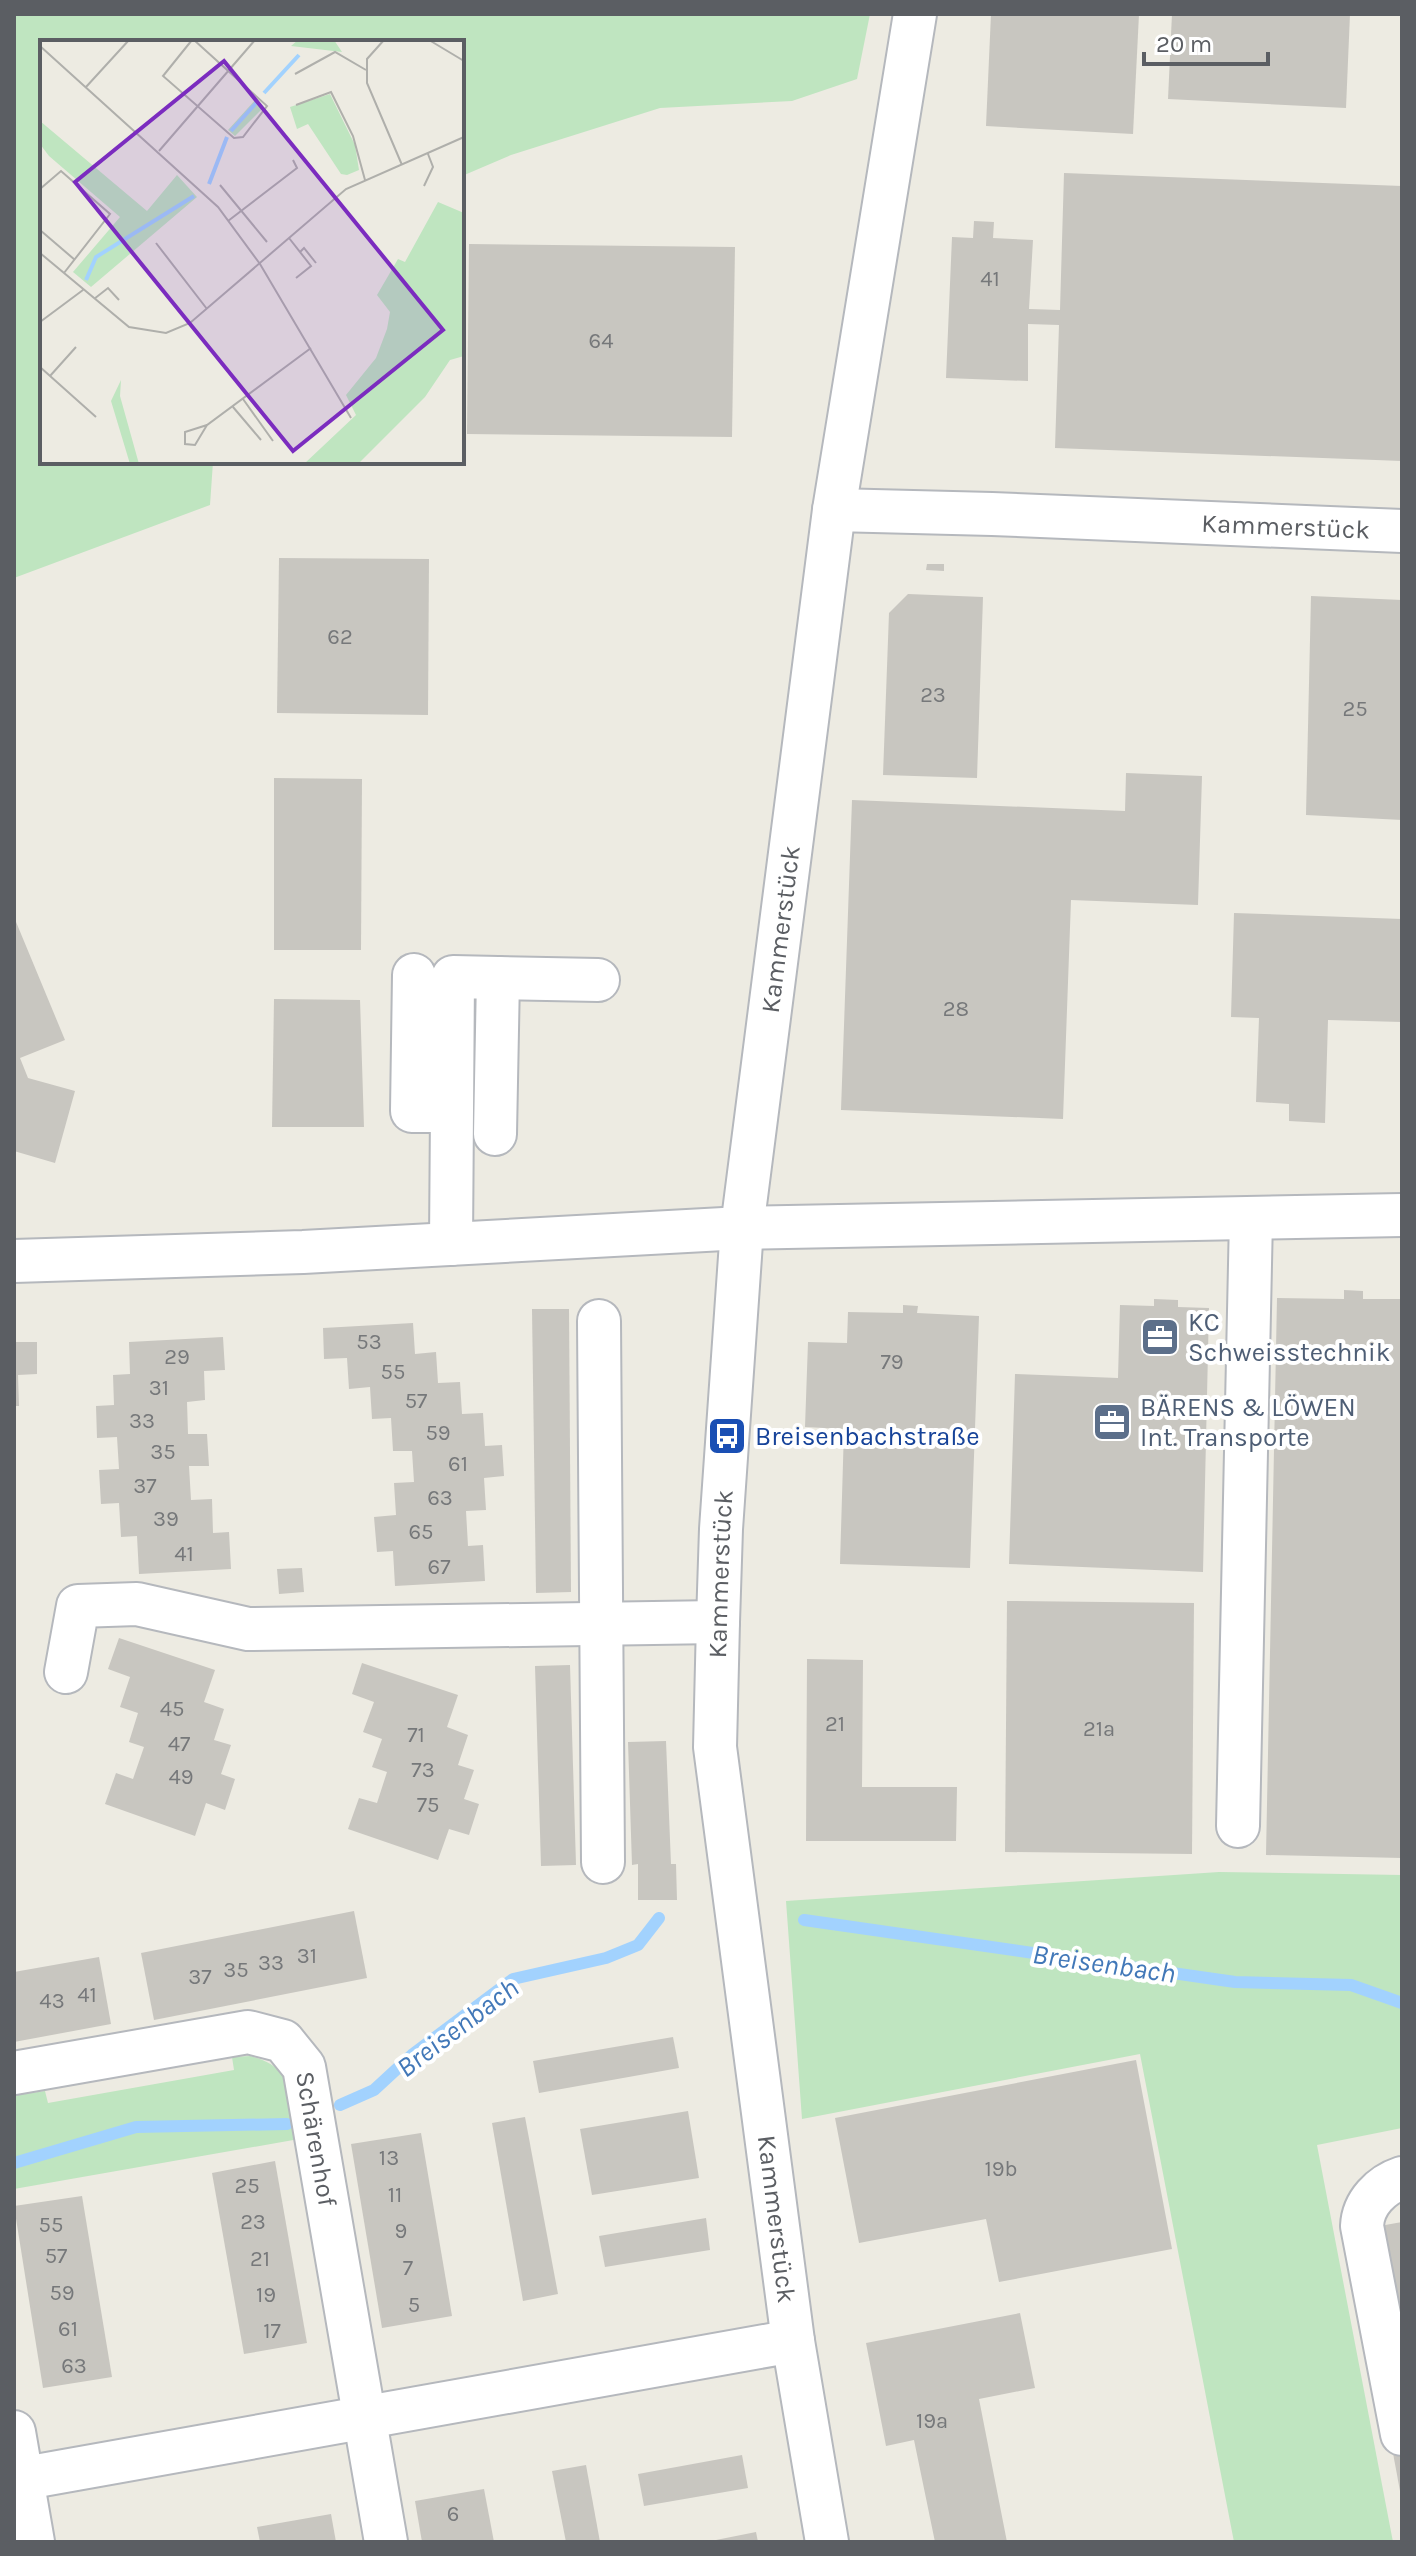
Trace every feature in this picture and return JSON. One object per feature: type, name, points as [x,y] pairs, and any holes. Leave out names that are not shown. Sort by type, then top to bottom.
[{"type":"street","name":"Kammerstück","points":[[827,2542],[793,2341],[715,1747],[721,1529],[742,1228],[834,510],[915,14]]},
{"type":"street","name":"Kammerstück","points":[[834,510],[1402,531]]},
{"type":"street","points":[[414,975],[412,1111],[451,1111]]},
{"type":"street","points":[[451,1244],[453,977],[598,980]]},
{"type":"street","points":[[495,1134],[498,978]]},
{"type":"street","points":[[14,1261],[303,1252],[742,1228],[1402,1215]]},
{"type":"street","points":[[1238,1826],[1251,1218]]},
{"type":"street","points":[[599,1321],[603,1862]]},
{"type":"street","points":[[66,1672],[78,1606],[137,1604],[248,1629],[718,1622]]},
{"type":"street","name":"Schärenhof","points":[[14,2073],[248,2032],[283,2041],[304,2067],[386,2542]]},
{"type":"street","points":[[1402,2178],[1377,2193],[1367,2207],[1362,2226],[1402,2434]]},
{"type":"street","points":[[18,2480],[793,2341]]},
{"type":"street","points":[[14,2432],[18,2480],[33,2542]]},
{"type":"green space","points":[[14,14],[870,14],[857,79],[792,101],[660,108],[511,155],[464,175],[464,40],[40,40],[40,464],[213,464],[210,505],[14,578]]},
{"type":"green space","points":[[1219,1872],[1402,1875],[1402,2128],[1317,2145],[1393,2542],[1234,2542],[1140,2054],[802,2119],[786,1901]]},
{"type":"green space","points":[[250,2056],[265,2061],[284,2077],[293,2098],[299,2139],[14,2189],[16,2095],[45,2091],[48,2103],[234,2070],[232,2057]]},
{"type":"building","points":[[991,14],[1139,14],[1133,134],[986,126]]},
{"type":"building","points":[[1172,14],[1350,14],[1346,108],[1168,99]]},
{"type":"building","points":[[1064,173],[1402,186],[1402,461],[1055,448],[1059,325],[1028,324],[1028,381],[946,378],[952,237],[973,238],[974,221],[994,222],[993,238],[1033,240],[1029,309],[1060,310]]},
{"type":"building","points":[[469,244],[735,247],[732,437],[467,434]]},
{"type":"building","points":[[279,558],[429,559],[428,715],[277,713]]},
{"type":"building","points":[[927,564],[944,564],[944,571],[926,570]]},
{"type":"building","points":[[908,594],[983,597],[977,778],[883,775],[889,613]]},
{"type":"building","points":[[1311,596],[1402,600],[1402,820],[1306,815]]},
{"type":"building","points":[[1126,773],[1202,776],[1198,905],[1071,900],[1063,1119],[841,1110],[852,800],[1125,811]]},
{"type":"building","points":[[274,778],[362,779],[361,950],[274,950]]},
{"type":"building","points":[[1234,913],[1402,919],[1402,1022],[1328,1020],[1325,1123],[1289,1121],[1289,1104],[1256,1102],[1259,1018],[1231,1017]]},
{"type":"building","points":[[14,917],[65,1040],[20,1058],[28,1078],[75,1091],[55,1163],[14,1151]]},
{"type":"building","points":[[274,999],[360,1000],[364,1127],[272,1127]]},
{"type":"building","points":[[1344,1290],[1363,1291],[1363,1299],[1402,1299],[1402,1858],[1266,1855],[1277,1298],[1344,1299]]},
{"type":"building","points":[[1154,1299],[1178,1300],[1178,1307],[1209,1308],[1203,1572],[1009,1564],[1015,1374],[1118,1378],[1120,1305],[1154,1306]]},
{"type":"building","points":[[903,1305],[918,1306],[917,1313],[979,1316],[970,1568],[840,1564],[844,1429],[805,1427],[808,1342],[847,1343],[848,1312],[903,1313]]},
{"type":"building","points":[[532,1309],[569,1309],[571,1592],[536,1593]]},
{"type":"building","points":[[413,1323],[415,1354],[436,1352],[438,1383],[460,1382],[462,1414],[483,1413],[485,1446],[502,1445],[504,1476],[484,1478],[486,1510],[466,1511],[468,1546],[483,1545],[485,1581],[395,1586],[393,1551],[377,1552],[374,1517],[396,1515],[394,1483],[414,1482],[412,1451],[393,1451],[391,1418],[372,1419],[370,1387],[349,1389],[347,1358],[324,1359],[323,1328]]},
{"type":"building","points":[[223,1337],[225,1370],[204,1371],[205,1400],[187,1402],[188,1434],[207,1434],[209,1466],[189,1466],[191,1500],[212,1499],[213,1533],[229,1532],[231,1569],[139,1574],[137,1536],[121,1537],[119,1503],[101,1504],[99,1470],[119,1469],[117,1437],[97,1438],[96,1406],[114,1405],[113,1375],[130,1374],[129,1342]]},
{"type":"building","points":[[14,1342],[37,1342],[37,1374],[18,1375],[19,1406],[14,1406]]},
{"type":"building","points":[[302,1568],[304,1592],[279,1594],[277,1569]]},
{"type":"building","points":[[1007,1601],[1194,1603],[1192,1854],[1005,1852]]},
{"type":"building","points":[[119,1638],[215,1670],[204,1702],[224,1709],[214,1740],[231,1745],[221,1774],[235,1779],[225,1810],[206,1803],[195,1836],[105,1804],[116,1773],[133,1779],[144,1747],[129,1742],[138,1713],[120,1707],[130,1677],[108,1669]]},
{"type":"building","points":[[807,1659],[863,1660],[862,1787],[957,1787],[956,1841],[806,1841]]},
{"type":"building","points":[[362,1663],[458,1695],[447,1727],[468,1735],[458,1765],[474,1770],[464,1799],[479,1804],[469,1835],[449,1829],[438,1860],[348,1829],[359,1798],[377,1803],[387,1772],[372,1767],[382,1739],[363,1732],[374,1702],[352,1694]]},
{"type":"building","points":[[570,1665],[576,1865],[541,1866],[535,1666]]},
{"type":"building","points":[[666,1741],[671,1864],[676,1864],[677,1900],[638,1900],[638,1864],[632,1865],[628,1742]]},
{"type":"building","points":[[354,1911],[367,1978],[154,2020],[141,1953]]},
{"type":"building","points":[[99,1957],[111,2024],[14,2042],[14,1972]]},
{"type":"building","points":[[673,2037],[679,2068],[539,2093],[533,2061]]},
{"type":"building","points":[[1136,2060],[1172,2249],[999,2282],[986,2219],[859,2243],[835,2118]]},
{"type":"building","points":[[688,2111],[699,2178],[592,2195],[580,2129]]},
{"type":"building","points":[[525,2117],[558,2294],[523,2301],[492,2123]]},
{"type":"building","points":[[421,2133],[452,2316],[382,2328],[351,2144]]},
{"type":"building","points":[[275,2161],[307,2343],[244,2354],[212,2173]]},
{"type":"building","points":[[82,2196],[112,2377],[43,2388],[14,2206]]},
{"type":"building","points":[[706,2218],[710,2250],[605,2267],[599,2236]]},
{"type":"building","points":[[1402,2222],[1402,2491],[1400,2491],[1352,2231]]},
{"type":"building","points":[[1020,2313],[1035,2388],[979,2399],[1007,2542],[935,2542],[914,2440],[886,2446],[866,2343]]},
{"type":"building","points":[[742,2455],[748,2488],[644,2506],[638,2474]]},
{"type":"building","points":[[586,2465],[600,2542],[566,2542],[552,2471]]},
{"type":"building","points":[[484,2489],[494,2542],[422,2542],[415,2501]]},
{"type":"building","points":[[331,2514],[336,2542],[260,2542],[257,2527]]},
{"type":"building","points":[[756,2532],[758,2542],[711,2542],[711,2541]]},
{"type":"waterway","name":"Breisenbach","points":[[340,2105],[374,2090],[413,2054],[513,1979],[606,1958],[638,1945],[659,1918]]},
{"type":"waterway","name":"Breisenbach","points":[[804,1920],[1235,1982],[1351,1985],[1402,2003]]},
{"type":"waterway","name":"Breisenbach","points":[[14,2163],[136,2127],[287,2124]]},
{"type":"place","name":"KC Schweisstechnik","points":[[1160,1337]]},
{"type":"place","name":"BÄRENS & LÖWEN Int. Transporte","points":[[1112,1422]]},
{"type":"place","name":"Breisenbachstraße","points":[[727,1436]]}]
